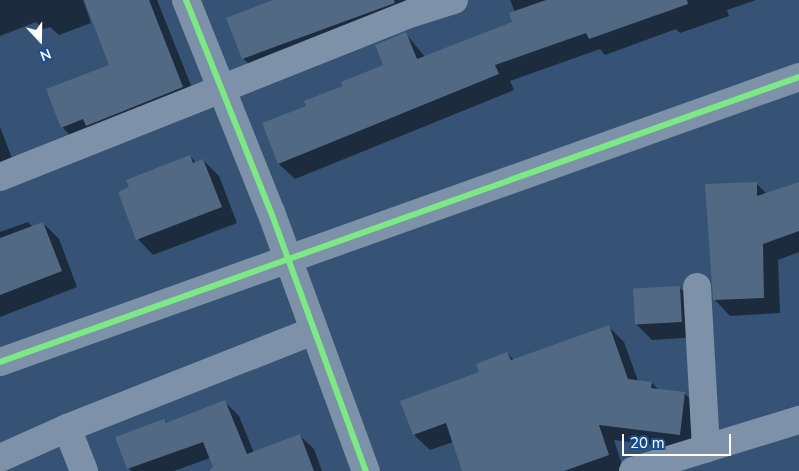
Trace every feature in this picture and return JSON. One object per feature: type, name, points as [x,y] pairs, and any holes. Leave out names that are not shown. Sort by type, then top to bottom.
[{"type":"street","points":[[186,0],[222,89],[366,471]]},
{"type":"street","points":[[0,177],[454,0]]},
{"type":"street","points":[[0,362],[288,262],[799,77]]},
{"type":"street","points":[[697,287],[706,449]]},
{"type":"street","points":[[0,458],[67,428],[313,330]]},
{"type":"street","points":[[633,471],[799,420]]},
{"type":"street","points":[[67,428],[84,471]]},
{"type":"building","points":[[84,0],[149,0],[183,87],[86,126],[83,119],[61,128],[46,89],[109,65]]},
{"type":"building","points":[[273,0],[394,0],[395,3],[242,59],[226,18]]},
{"type":"building","points":[[546,0],[687,0],[688,4],[589,39],[586,33],[495,65],[499,74],[278,164],[262,123],[306,106],[304,101],[343,86],[341,82],[383,65],[375,45],[406,32],[417,59],[512,22],[509,13]]},
{"type":"building","points":[[190,155],[193,163],[203,159],[222,207],[136,240],[118,192],[129,187],[126,180]]},
{"type":"building","points":[[757,182],[757,196],[799,182],[799,231],[763,244],[764,298],[713,300],[705,184]]},
{"type":"building","points":[[43,222],[62,271],[0,295],[0,238]]},
{"type":"building","points":[[680,286],[682,322],[635,324],[633,288]]},
{"type":"building","points":[[609,325],[628,379],[652,382],[651,388],[685,392],[680,435],[599,425],[609,455],[564,471],[462,471],[446,423],[413,435],[400,401],[479,372],[476,364],[507,352],[511,360]]},
{"type":"building","points":[[225,400],[247,454],[300,434],[314,471],[209,471],[213,467],[203,442],[127,469],[115,437],[164,419],[166,423]]},
{"type":"cycle path","points":[[186,0],[271,212],[366,471]]},
{"type":"cycle path","points":[[0,362],[799,77]]}]
